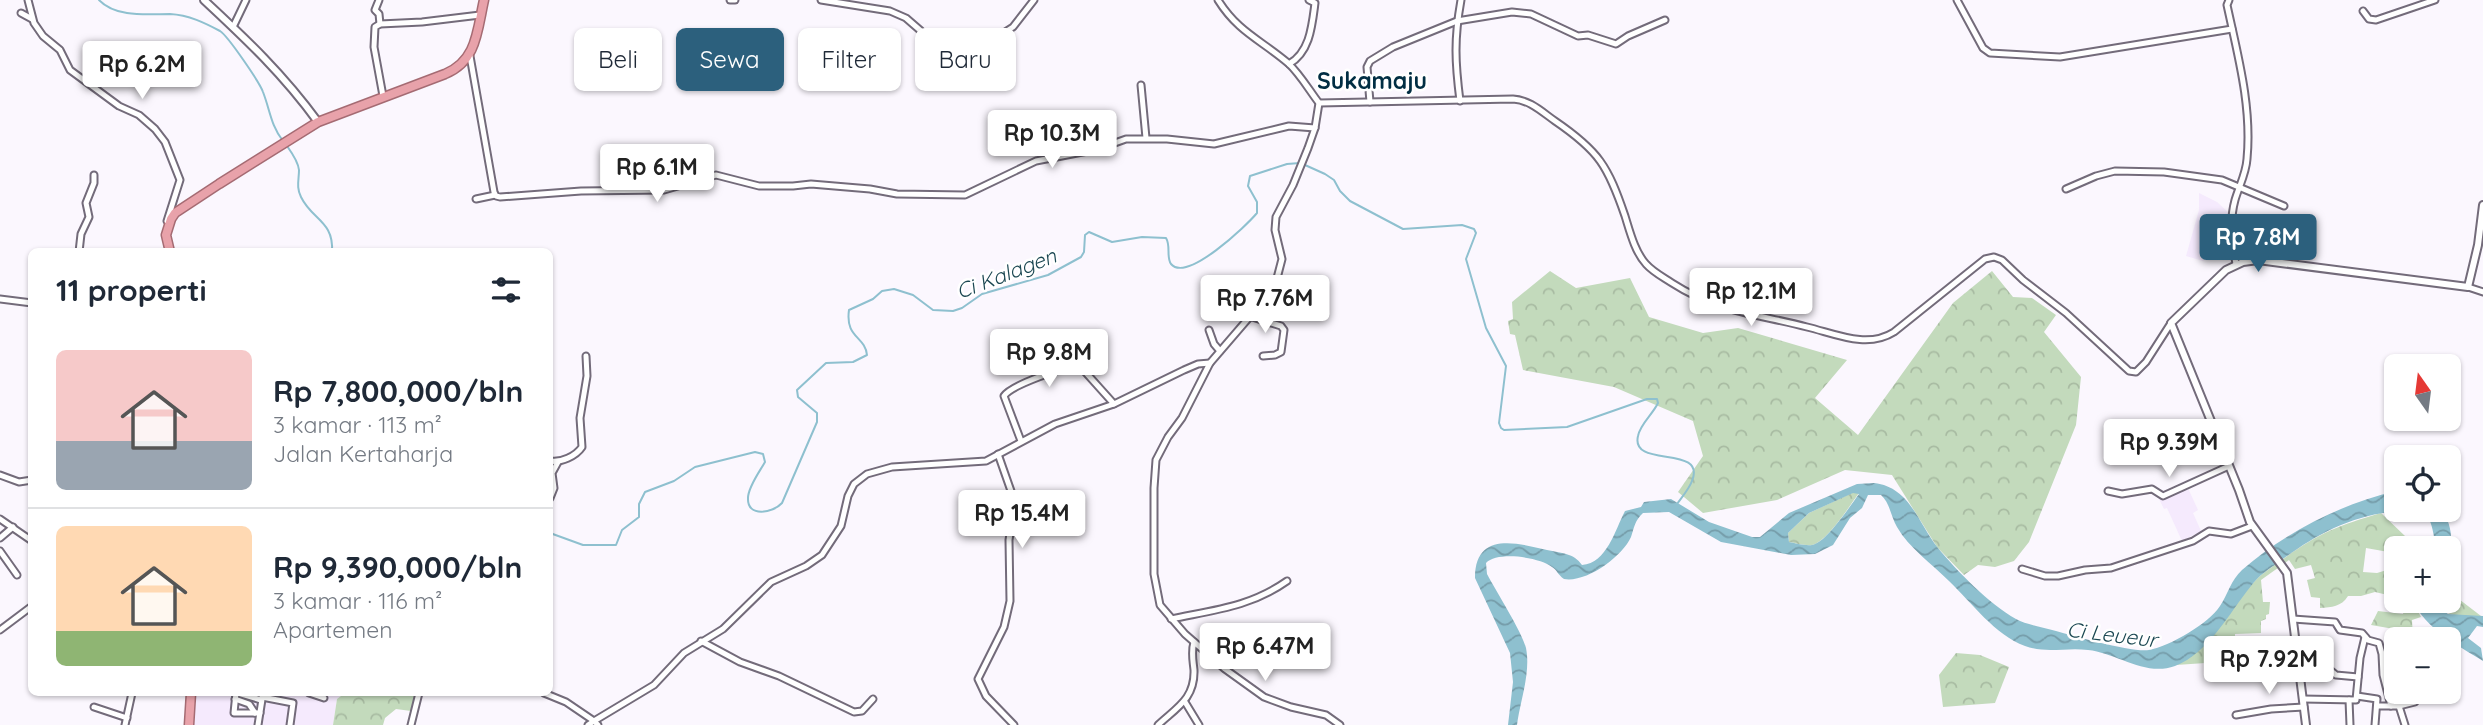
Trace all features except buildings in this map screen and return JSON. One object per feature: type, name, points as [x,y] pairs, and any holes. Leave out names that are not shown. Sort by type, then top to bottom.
[{"type":"highway","points":[[169,248],[166,235],[175,214],[318,122],[455,70],[470,56],[484,0]]},
{"type":"highway","points":[[189,725],[191,696]]},
{"type":"street","points":[[28,0],[32,19],[43,36],[60,50],[70,69],[119,106],[139,115],[165,142],[180,180],[167,220],[166,235]]},
{"type":"street","points":[[204,0],[233,25],[293,88],[318,122]]},
{"type":"street","points":[[233,25],[246,0]]},
{"type":"street","points":[[379,0],[374,10],[379,14],[380,24]]},
{"type":"street","points":[[821,0],[890,11],[906,18],[933,44],[944,50],[999,36],[1013,27],[1034,0]]},
{"type":"street","points":[[1218,0],[1228,16],[1245,33],[1289,64],[1319,103],[1315,128],[1275,223],[1282,259],[1279,275],[1272,289],[1210,363],[1156,460],[1154,574],[1157,601],[1185,634],[1264,698],[1326,715],[1339,725]]},
{"type":"street","points":[[1460,100],[1454,58],[1461,0]]},
{"type":"street","points":[[1957,0],[1983,48],[1990,53],[2060,57],[2232,29]]},
{"type":"street","points":[[2229,0],[2227,5],[2238,51],[2248,128],[2246,171],[2234,204],[2231,227],[2236,264]]},
{"type":"street","points":[[2363,11],[2369,19],[2376,20],[2435,0]]},
{"type":"street","points":[[1289,64],[1301,57],[1307,44],[1313,1]]},
{"type":"street","points":[[1370,102],[1367,67],[1370,61],[1393,47],[1457,21],[1524,12],[1578,36],[1588,34],[1616,44],[1665,20]]},
{"type":"street","points":[[21,13],[32,19]]},
{"type":"street","points":[[383,96],[373,37],[375,27],[380,24],[415,23],[480,15]]},
{"type":"street","points":[[470,56],[495,195]]},
{"type":"street","points":[[1141,85],[1146,138]]},
{"type":"street","points":[[1319,103],[1521,100],[1591,148],[1608,171],[1630,233],[1644,263],[1684,291],[1724,308],[1867,341],[1878,340],[1894,332],[1985,259],[1994,257],[2002,260],[2022,280],[2066,313],[2129,372],[2136,372],[2143,365],[2171,323],[2226,270],[2236,264],[2258,260],[2282,262],[2483,292]]},
{"type":"street","points":[[475,199],[495,195],[538,196],[581,191],[664,190],[716,175],[759,186],[793,187],[811,184],[870,188],[897,194],[965,195],[1044,158],[1098,149],[1126,139],[1146,138],[1214,144],[1289,126],[1315,128]]},
{"type":"street","points":[[2066,189],[2096,176],[2134,170],[2203,176],[2239,187],[2284,206]]},
{"type":"street","points":[[79,248],[81,234],[89,217],[86,204],[94,183],[94,175]]},
{"type":"street","points":[[2468,288],[2478,245],[2483,205]]},
{"type":"street","points":[[0,299],[28,302]]},
{"type":"street","points":[[1249,316],[1281,326],[1284,330],[1281,352],[1263,356]]},
{"type":"street","points":[[2171,323],[2252,526],[2285,568],[2289,579],[2306,725]]},
{"type":"street","points":[[1209,330],[1220,351]]},
{"type":"street","points":[[553,461],[558,462],[580,451],[582,447],[580,422],[586,381],[586,356]]},
{"type":"street","points":[[551,696],[566,702],[593,724],[654,685],[684,653],[728,625],[753,597],[771,582],[806,566],[822,555],[841,526],[848,496],[854,484],[867,474],[892,467],[986,461],[1073,416],[1114,404],[1198,364],[1210,363]]},
{"type":"street","points":[[1021,441],[1004,396],[1011,389],[1079,365],[1114,404]]},
{"type":"street","points":[[998,454],[1011,491],[1013,513],[1009,549],[1010,601],[1004,627],[978,679],[986,696],[1014,725]]},
{"type":"street","points":[[553,471],[558,462]]},
{"type":"street","points":[[2108,491],[2123,494],[2152,489],[2163,496],[2229,466]]},
{"type":"street","points":[[0,475],[16,482],[28,480]]},
{"type":"street","points":[[0,519],[28,538]]},
{"type":"street","points":[[2022,569],[2045,576],[2058,576],[2111,568],[2193,541],[2209,531],[2228,535],[2252,526]]},
{"type":"street","points":[[0,538],[13,527]]},
{"type":"street","points":[[0,551],[17,575]]},
{"type":"street","points":[[1171,619],[1230,608],[1266,595],[1287,581]]},
{"type":"street","points":[[0,630],[28,609]]},
{"type":"street","points":[[2293,619],[2335,622],[2341,631],[2361,632],[2368,640],[2380,644],[2383,675],[2391,706]]},
{"type":"street","points":[[2236,715],[2304,703],[2356,700],[2361,647],[2365,636]]},
{"type":"street","points":[[701,641],[740,662],[779,676],[854,712],[862,711],[873,699]]},
{"type":"street","points":[[1158,725],[1185,702],[1193,685],[1194,642]]},
{"type":"street","points":[[2236,643],[2297,642]]},
{"type":"street","points":[[2246,643],[2248,671]]},
{"type":"street","points":[[2227,671],[2299,667],[2330,670],[2336,675],[2358,677]]},
{"type":"street","points":[[125,725],[131,696]]},
{"type":"street","points":[[236,696],[234,713],[257,713]]},
{"type":"street","points":[[237,696],[257,713]]},
{"type":"street","points":[[258,725],[257,713],[262,696]]},
{"type":"street","points":[[266,696],[293,703],[290,725]]},
{"type":"street","points":[[318,696],[324,698]]},
{"type":"street","points":[[411,725],[418,696]]},
{"type":"street","points":[[2357,696],[2376,698],[2375,725]]},
{"type":"street","points":[[2349,700],[2350,725]]},
{"type":"street","points":[[1185,702],[1199,725]]},
{"type":"street","points":[[2377,706],[2407,704]]},
{"type":"street","points":[[2399,706],[2405,725]]},
{"type":"street","points":[[94,707],[127,718]]},
{"type":"shaded area","points":[[2199,193],[2217,202],[2231,215],[2230,241],[2224,241],[2223,249],[2203,261],[2186,256],[2199,210]]},
{"type":"shaded area","points":[[2187,486],[2198,510],[2193,513],[2201,531],[2182,541],[2167,508],[2164,509],[2159,499]]},
{"type":"shaded area","points":[[196,696],[341,696],[337,699],[333,725],[194,725]]},
{"type":"green space","points":[[1550,271],[1576,288],[1630,278],[1649,317],[1703,333],[1738,328],[1847,360],[1815,398],[1858,435],[1953,303],[1992,271],[2013,297],[2032,298],[2056,315],[2044,332],[2081,377],[2076,425],[2029,542],[2014,561],[1995,567],[1978,565],[1964,575],[1937,547],[1892,475],[1845,470],[1777,500],[1703,513],[1678,492],[1703,456],[1693,421],[1614,387],[1523,370],[1515,335],[1510,334],[1508,321],[1513,319],[1512,302]]},
{"type":"green space","points":[[1852,493],[1859,493],[1831,530],[1818,542],[1809,545],[1789,542],[1788,533],[1809,513]]},
{"type":"green space","points":[[2381,513],[2384,522],[2390,522],[2405,536],[2384,536],[2384,551],[2366,548],[2363,572],[2384,571],[2384,594],[2375,592],[2348,596],[2332,607],[2320,608],[2320,598],[2311,597],[2307,580],[2315,578],[2311,565],[2295,569],[2289,560],[2261,580],[2263,602],[2270,602],[2269,614],[2261,621],[2261,633],[2235,634],[2235,661],[2176,665],[2209,637],[2257,579],[2292,552],[2339,527]]},
{"type":"green space","points":[[2461,601],[2481,616],[2461,616],[2449,613],[2461,613]]},
{"type":"green space","points":[[2378,611],[2419,613],[2421,617],[2412,620],[2412,627],[2371,625]]},
{"type":"green space","points":[[1956,653],[1980,655],[2009,667],[1995,703],[1943,707],[1939,675]]},
{"type":"green space","points":[[341,696],[414,696],[411,711],[396,709],[385,718],[383,725],[333,725],[337,699]]},
{"type":"water","points":[[1874,483],[1886,486],[1905,499],[1954,567],[2006,613],[2030,624],[2089,640],[2118,647],[2149,650],[2167,644],[2207,620],[2220,606],[2238,574],[2276,544],[2334,512],[2384,494],[2384,513],[2344,524],[2304,544],[2260,576],[2218,631],[2198,652],[2175,666],[2164,669],[2142,667],[2099,652],[2080,649],[2041,650],[2014,641],[1984,618],[1908,542],[1881,495],[1868,495],[1862,508],[1850,518],[1833,545],[1815,554],[1791,555],[1721,542],[1669,512],[1643,513],[1620,553],[1602,567],[1582,577],[1564,579],[1546,563],[1529,558],[1499,557],[1486,563],[1487,574],[1526,648],[1526,677],[1517,725],[1508,725],[1513,682],[1510,653],[1475,578],[1477,563],[1482,553],[1490,547],[1511,543],[1567,554],[1582,565],[1591,563],[1604,552],[1625,511],[1641,507],[1644,502],[1671,499],[1709,522],[1752,537],[1760,537],[1789,513],[1857,484]],"holes":[[[1853,493],[1859,494],[1818,543],[1809,545],[1789,542],[1788,533],[1809,513]]]},
{"type":"water","points":[[2430,522],[2448,522],[2451,536],[2434,536]]},
{"type":"water","points":[[2420,613],[2483,616],[2483,627],[2477,626],[2468,638],[2481,648],[2483,661],[2461,647],[2461,627],[2433,627]]},
{"type":"waterway","name":"Ci Kalagen","points":[[99,0],[114,10],[184,16],[220,31],[261,87],[273,124],[283,141]]},
{"type":"waterway","name":"Ci Kalagen","points":[[287,146],[299,170],[298,187],[301,197],[326,227],[332,248]]},
{"type":"waterway","name":"Ci Kalagen","points":[[553,534],[583,545],[616,545],[622,530],[639,517],[639,504],[645,492],[674,481],[695,467],[755,452],[763,454],[765,462],[750,489],[749,504],[756,511],[773,509],[782,503],[817,422],[817,413],[798,397],[797,390],[826,363],[853,362],[867,355],[863,344],[852,332],[849,310],[873,299],[882,291],[894,289],[913,295],[933,310],[953,311],[982,294],[1048,275],[1081,257],[1085,235],[1089,232],[1112,242],[1142,237],[1166,238],[1171,264],[1179,268],[1190,266],[1216,250],[1257,213],[1257,202],[1248,186],[1250,176],[1287,164],[1300,163]]},
{"type":"waterway","name":"Ci Kalagen","points":[[1305,165],[1334,180],[1350,201],[1403,229],[1462,225],[1474,229],[1476,233],[1466,259],[1486,328],[1506,366],[1499,423],[1501,428],[1567,427],[1647,399],[1657,399],[1656,407],[1639,432],[1639,446],[1645,452],[1689,463],[1694,470],[1691,484],[1677,504]]},
{"type":"district","name":"Sukamaju","points":[[1372,80]]},
{"type":"water label","name":"Ci Leueur","points":[[2112,634]]}]
